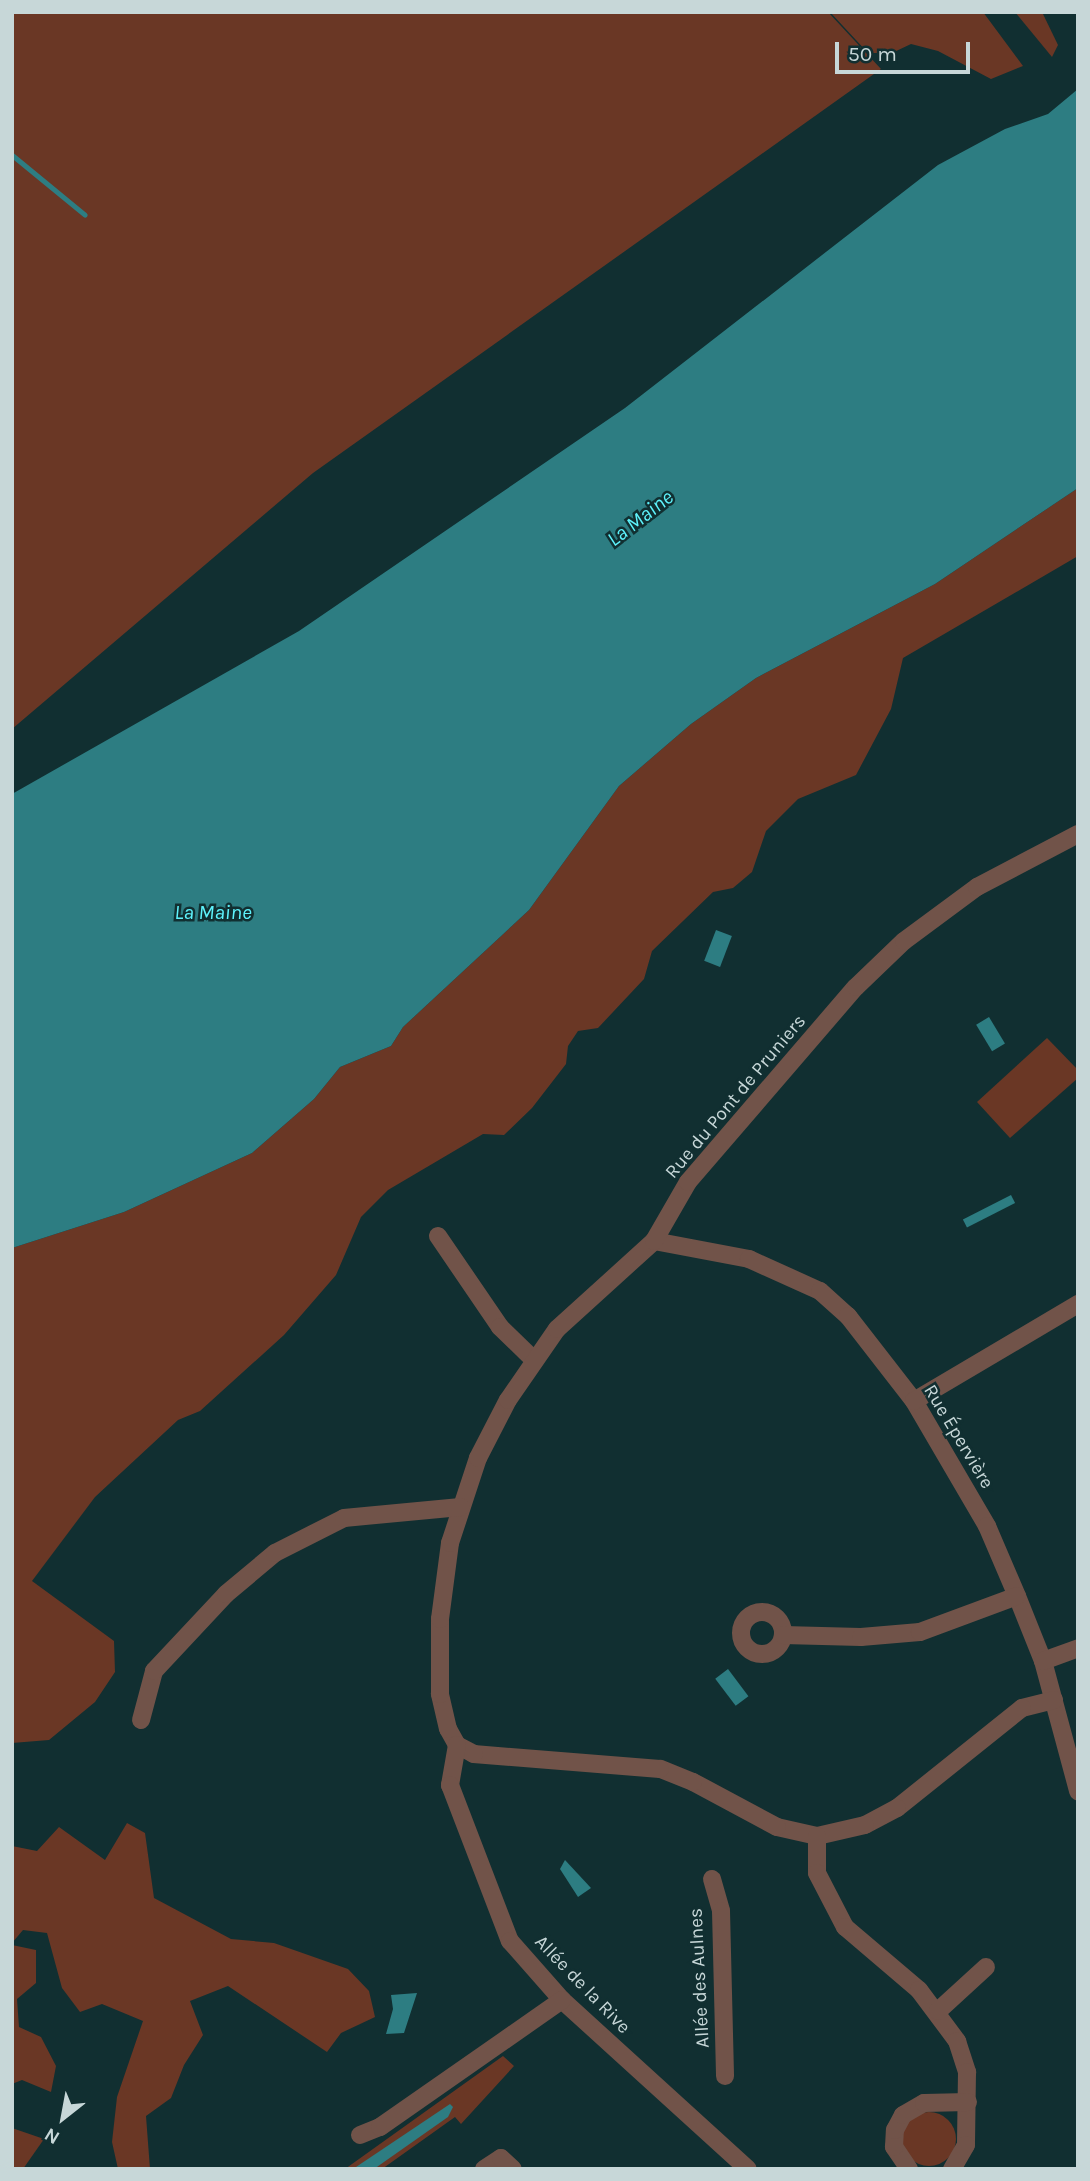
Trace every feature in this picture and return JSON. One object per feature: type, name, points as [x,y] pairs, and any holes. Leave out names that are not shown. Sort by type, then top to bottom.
[{"type":"street","name":"Rue du Pont de Pruniers","points":[[457,1745],[448,1729],[440,1694],[440,1619],[450,1543],[478,1458],[534,1360],[579,1306],[654,1241],[688,1182],[856,987],[905,941],[977,887],[1078,834]]},
{"type":"street","points":[[438,1236],[500,1327],[534,1360]]},
{"type":"street","name":"Rue Épervière","points":[[654,1241],[749,1259],[820,1291],[848,1316],[914,1401],[987,1526],[1017,1596],[1044,1661],[1078,1791]]},
{"type":"street","points":[[914,1401],[1078,1304]]},
{"type":"street","points":[[141,1720],[154,1671],[226,1594],[275,1553],[344,1518],[460,1507]]},
{"type":"street","points":[[783,1635],[861,1637],[920,1632],[1017,1596]]},
{"type":"street","points":[[1044,1661],[1078,1648]]},
{"type":"street","points":[[457,1745],[474,1754],[660,1769],[693,1782],[777,1827],[817,1836],[865,1825],[897,1808],[1022,1709],[1054,1700]]},
{"type":"street","name":"Allée de la Rive","points":[[457,1745],[450,1786],[510,1941],[562,2000],[748,2169]]},
{"type":"street","points":[[817,1836],[817,1873],[845,1927],[902,1972],[938,2011],[963,2056],[968,2102],[966,2145],[952,2169]]},
{"type":"street","name":"Allée des Aulnes","points":[[712,1879],[721,1911],[725,2076]]},
{"type":"street","points":[[938,2011],[986,1967]]},
{"type":"street","points":[[360,2134],[380,2127],[562,2000]]},
{"type":"street","points":[[909,2169],[894,2147],[895,2130],[903,2115],[924,2104],[968,2102]]},
{"type":"street","points":[[484,2169],[501,2158],[513,2169]]},
{"type":"shaded area","points":[[12,12],[828,12],[881,69],[313,473],[12,729]]},
{"type":"shaded area","points":[[830,12],[983,12],[1023,66],[991,79],[938,51],[911,44],[892,53],[868,53]]},
{"type":"shaded area","points":[[1015,12],[1042,12],[1058,45],[1052,57]]},
{"type":"shaded area","points":[[1078,488],[1078,556],[903,658],[891,709],[856,775],[798,799],[766,831],[752,872],[733,888],[713,892],[652,951],[644,979],[598,1028],[578,1031],[568,1046],[566,1064],[532,1108],[504,1135],[483,1134],[388,1190],[361,1217],[336,1275],[284,1335],[200,1411],[178,1420],[95,1497],[32,1581],[114,1641],[115,1672],[95,1702],[49,1740],[12,1743],[12,1248],[124,1212],[252,1153],[314,1099],[340,1067],[391,1046],[403,1027],[529,910],[619,786],[691,724],[756,678],[935,584]]},
{"type":"shaded area","points":[[1047,1038],[1078,1070],[1078,1078],[1010,1138],[977,1102]]},
{"type":"shaded area","points":[[127,1823],[145,1833],[154,1898],[231,1939],[274,1943],[348,1969],[369,1991],[375,2017],[341,2033],[327,2052],[228,1986],[190,2001],[203,2035],[184,2065],[171,2098],[146,2116],[150,2169],[118,2169],[112,2142],[117,2097],[143,2021],[102,2004],[80,2012],[62,1988],[47,1933],[23,1930],[12,1943],[12,1846],[37,1851],[59,1827],[105,1860]]},
{"type":"shaded area","points":[[12,1945],[36,1950],[36,1983],[17,1999],[19,2027],[41,2037],[56,2066],[51,2092],[22,2080],[12,2084]]},
{"type":"shaded area","points":[[503,2056],[514,2066],[461,2124],[455,2117],[382,2169],[345,2169]]},
{"type":"shaded area","points":[[934,2112],[944,2116],[952,2124],[956,2139],[952,2154],[944,2162],[924,2166],[914,2162],[906,2154],[902,2134],[906,2124],[914,2116]]},
{"type":"shaded area","points":[[12,2128],[44,2139],[23,2169],[12,2169]]},
{"type":"water","name":"La Maine","points":[[1078,89],[1078,488],[935,584],[756,678],[691,724],[619,786],[529,910],[403,1027],[391,1046],[340,1067],[314,1099],[252,1153],[124,1212],[12,1248],[12,794],[299,631],[625,408],[938,165],[1005,129],[1048,114]]},
{"type":"water","points":[[716,930],[732,936],[720,967],[704,961]]},
{"type":"water","points":[[989,1017],[1005,1044],[992,1051],[976,1025]]},
{"type":"water","points":[[1011,1195],[1015,1203],[967,1228],[963,1220]]},
{"type":"water","points":[[728,1669],[748,1696],[736,1706],[715,1679]]},
{"type":"water","points":[[565,1860],[591,1888],[578,1897],[560,1869]]},
{"type":"water","points":[[417,1993],[404,2033],[386,2034],[393,2009],[391,1995]]},
{"type":"water","points":[[450,2104],[453,2107],[448,2117],[374,2169],[353,2169]]},
{"type":"waterway","points":[[12,155],[85,215]]}]
